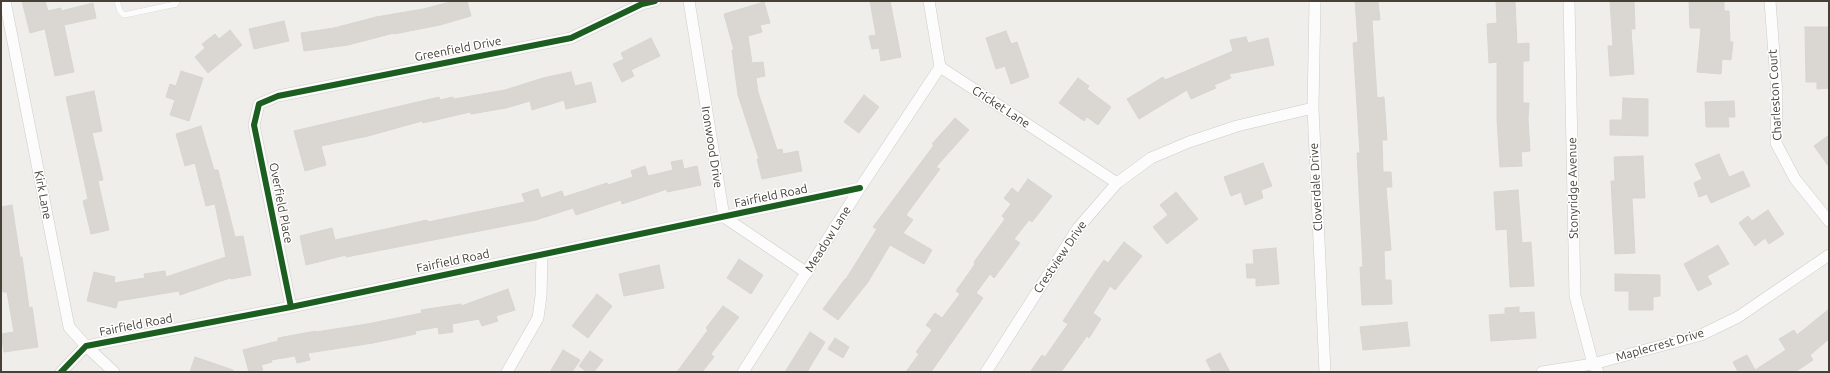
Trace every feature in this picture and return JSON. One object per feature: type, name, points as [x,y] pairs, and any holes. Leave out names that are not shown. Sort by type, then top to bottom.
[{"type":"street","name":"Kirk Lane","points":[[5,1],[69,327],[86,346],[114,372]]},
{"type":"street","name":"Greenfield Drive","points":[[259,104],[278,96],[571,38],[642,4],[655,1]]},
{"type":"street","name":"Ironwood Drive","points":[[689,1],[724,217]]},
{"type":"street","points":[[929,1],[940,67]]},
{"type":"street","name":"Cloverdale Drive","points":[[1315,1],[1313,108],[1325,372]]},
{"type":"street","name":"Stonyridge Avenue","points":[[1569,1],[1575,296],[1595,368]]},
{"type":"street","name":"Charleston Court","points":[[1770,1],[1777,94],[1776,143],[1795,179],[1829,221]]},
{"type":"street","name":"Cricket Lane","points":[[940,67],[1117,183]]},
{"type":"street","name":"Meadow Lane","points":[[743,372],[860,188],[940,67]]},
{"type":"street","name":"Overfield Place","points":[[259,104],[254,125],[291,307]]},
{"type":"street","name":"Crestview Drive","points":[[986,372],[1078,228],[1117,183],[1151,158],[1188,142],[1237,126],[1313,108]]},
{"type":"street","name":"Fairfield Road","points":[[61,372],[86,346],[291,307],[860,188]]},
{"type":"street","points":[[724,217],[806,273]]},
{"type":"street","points":[[507,372],[538,318],[541,296],[542,254]]},
{"type":"street","name":"Maplecrest Drive","points":[[1542,372],[1595,368],[1701,335],[1738,317],[1829,255]]},
{"type":"lane","points":[[117,3],[120,12],[124,15],[176,4],[177,1]]},
{"type":"building","points":[[22,1],[45,1],[48,11],[61,8],[61,11],[93,3],[96,18],[64,25],[74,72],[55,76],[45,29],[30,33]]},
{"type":"building","points":[[454,1],[467,1],[471,16],[440,25],[394,33],[348,45],[304,51],[301,33],[334,28],[376,17],[423,9]]},
{"type":"building","points":[[870,1],[890,1],[901,57],[881,61],[879,48],[872,49],[869,36],[876,35]]},
{"type":"building","points":[[1355,1],[1378,1],[1380,20],[1372,20],[1377,98],[1384,97],[1387,140],[1382,140],[1383,172],[1391,172],[1392,187],[1386,187],[1391,250],[1384,251],[1385,280],[1391,280],[1392,304],[1362,305],[1360,267],[1363,267],[1357,153],[1360,153],[1353,43],[1358,42]]},
{"type":"building","points":[[1496,1],[1515,1],[1517,44],[1529,43],[1529,61],[1523,61],[1523,103],[1529,103],[1528,119],[1530,151],[1521,152],[1522,166],[1500,167],[1497,119],[1497,62],[1489,63],[1487,24],[1497,23]]},
{"type":"building","points":[[1610,1],[1634,1],[1635,29],[1631,29],[1634,74],[1610,76],[1608,46],[1613,46]]},
{"type":"building","points":[[1689,1],[1724,1],[1724,11],[1729,11],[1730,42],[1733,42],[1731,60],[1722,59],[1721,74],[1697,72],[1701,28],[1690,28]]},
{"type":"building","points":[[764,2],[770,23],[760,25],[762,32],[748,36],[752,63],[763,62],[765,76],[756,78],[758,92],[777,150],[782,149],[783,154],[798,151],[802,171],[762,179],[757,159],[759,159],[738,95],[732,50],[734,50],[724,14]]},
{"type":"building","points":[[284,21],[289,41],[254,49],[249,29]]},
{"type":"building","points":[[1805,27],[1829,27],[1829,88],[1817,89],[1817,82],[1806,82]]},
{"type":"building","points":[[230,30],[242,45],[208,73],[195,57],[205,48],[202,44],[215,34],[219,39]]},
{"type":"building","points":[[1006,31],[1011,44],[1017,42],[1029,77],[1011,84],[1005,66],[996,69],[986,38]]},
{"type":"building","points":[[1246,37],[1248,43],[1268,38],[1274,65],[1229,74],[1231,78],[1214,85],[1216,88],[1191,99],[1187,90],[1139,119],[1127,99],[1163,77],[1165,80],[1233,51],[1230,40]]},
{"type":"building","points":[[651,38],[660,56],[631,70],[634,76],[622,82],[613,64],[624,59],[621,53]]},
{"type":"building","points":[[181,71],[203,78],[189,121],[170,115],[175,100],[166,97],[170,84],[176,86]]},
{"type":"building","points":[[571,72],[575,86],[591,82],[596,102],[566,109],[564,100],[532,110],[530,101],[506,108],[471,114],[470,112],[423,123],[422,121],[368,136],[321,146],[326,165],[305,171],[294,131],[439,97],[440,100],[453,97],[454,99],[505,90],[543,78]]},
{"type":"building","points":[[1078,78],[1089,86],[1087,89],[1111,107],[1098,125],[1087,117],[1084,121],[1059,103]]},
{"type":"building","points":[[94,91],[102,131],[92,133],[103,180],[98,181],[109,230],[91,234],[83,201],[88,199],[66,97]]},
{"type":"building","points":[[864,95],[879,107],[859,133],[844,122]]},
{"type":"building","points":[[1623,98],[1648,99],[1648,136],[1610,135],[1610,120],[1622,120]]},
{"type":"building","points":[[1734,101],[1735,117],[1728,117],[1729,127],[1706,127],[1705,102]]},
{"type":"building","points":[[955,118],[969,130],[936,167],[940,169],[906,215],[913,220],[903,233],[932,250],[924,264],[890,245],[868,282],[838,320],[823,309],[846,279],[877,229],[873,227],[934,145],[932,144]]},
{"type":"building","points":[[201,126],[214,170],[218,170],[235,237],[243,236],[251,275],[230,278],[180,295],[179,291],[118,301],[116,308],[87,301],[94,272],[115,277],[114,283],[145,278],[144,274],[165,271],[166,277],[226,257],[215,204],[206,206],[195,163],[185,166],[176,134]]},
{"type":"building","points":[[1829,135],[1829,167],[1814,146]]},
{"type":"building","points":[[1719,154],[1729,177],[1743,171],[1750,186],[1711,203],[1707,194],[1699,197],[1694,183],[1702,179],[1695,164]]},
{"type":"building","points":[[1643,156],[1645,198],[1632,198],[1635,253],[1615,254],[1611,181],[1615,181],[1614,157]]},
{"type":"building","points":[[682,160],[684,169],[697,166],[701,185],[667,192],[667,189],[622,204],[621,200],[576,215],[573,208],[536,220],[346,257],[346,255],[306,265],[300,236],[332,228],[335,240],[427,220],[428,222],[525,202],[522,194],[538,189],[541,198],[562,191],[564,197],[607,183],[608,185],[633,177],[631,171],[645,166],[648,176],[673,170],[671,162]]},
{"type":"building","points":[[1263,163],[1272,186],[1261,190],[1263,198],[1245,205],[1241,192],[1231,196],[1224,177]]},
{"type":"building","points":[[1028,179],[1052,196],[1032,222],[1029,220],[1014,239],[1020,243],[994,278],[990,274],[976,293],[983,298],[931,372],[906,372],[919,354],[916,352],[932,330],[926,325],[935,313],[942,318],[960,294],[956,291],[975,264],[974,262],[1005,219],[1002,216],[1011,204],[1004,198],[1012,188],[1018,193]]},
{"type":"building","points":[[1518,190],[1522,243],[1531,242],[1534,286],[1510,287],[1507,229],[1496,230],[1494,192]]},
{"type":"building","points":[[1176,192],[1198,219],[1167,244],[1153,227],[1168,215],[1160,205]]},
{"type":"building","points":[[12,205],[20,257],[22,257],[29,308],[32,307],[38,347],[4,352],[1,334],[14,332],[7,292],[3,292],[1,275],[1,207]]},
{"type":"building","points":[[1768,210],[1784,234],[1769,244],[1765,238],[1755,246],[1739,223],[1748,216],[1752,221]]},
{"type":"building","points":[[1124,242],[1142,256],[1115,290],[1110,286],[1093,313],[1101,319],[1089,338],[1087,336],[1061,372],[1030,372],[1042,355],[1045,357],[1068,324],[1063,321],[1104,260],[1108,263]]},
{"type":"building","points":[[1718,245],[1729,264],[1707,276],[1712,284],[1698,291],[1684,264]]},
{"type":"building","points":[[1276,248],[1279,284],[1256,286],[1256,278],[1247,278],[1246,264],[1254,264],[1253,250]]},
{"type":"building","points":[[739,259],[763,275],[751,294],[727,278]]},
{"type":"building","points":[[659,265],[664,288],[624,296],[619,274]]},
{"type":"building","points":[[1615,274],[1660,275],[1660,296],[1653,297],[1653,310],[1629,310],[1629,291],[1615,291]]},
{"type":"building","points":[[508,289],[515,310],[496,316],[498,321],[482,326],[479,319],[452,324],[453,332],[439,334],[438,327],[415,331],[416,334],[373,343],[308,353],[310,360],[297,363],[295,356],[271,360],[272,362],[261,365],[263,370],[249,372],[243,350],[278,341],[278,338],[367,324],[422,313],[421,310],[461,304],[461,306]]},
{"type":"building","points":[[597,294],[612,306],[588,338],[572,326]]},
{"type":"building","points":[[723,306],[739,317],[711,354],[714,357],[702,372],[677,372],[708,330],[706,328]]},
{"type":"building","points":[[1519,307],[1519,313],[1534,312],[1536,338],[1491,341],[1489,315],[1505,314],[1505,308]]},
{"type":"building","points":[[1829,309],[1829,339],[1810,355],[1813,360],[1795,372],[1738,372],[1733,362],[1747,355],[1755,370],[1786,350],[1779,339],[1794,330],[1797,335]]},
{"type":"building","points":[[1407,322],[1410,346],[1363,350],[1360,327]]},
{"type":"building","points":[[810,332],[825,342],[807,372],[785,372]]},
{"type":"building","points":[[835,338],[849,347],[843,358],[828,349]]},
{"type":"building","points":[[563,350],[580,360],[572,372],[550,372]]},
{"type":"building","points":[[590,351],[603,360],[594,372],[587,372],[579,366]]},
{"type":"building","points":[[1220,353],[1230,372],[1212,372],[1206,360]]},
{"type":"building","points":[[195,357],[233,370],[233,372],[190,372]]},
{"type":"cycle path","points":[[291,307],[254,125],[259,104],[278,96],[571,38],[642,4],[655,1]]},
{"type":"cycle path","points":[[61,372],[86,346],[291,307],[860,188]]}]
